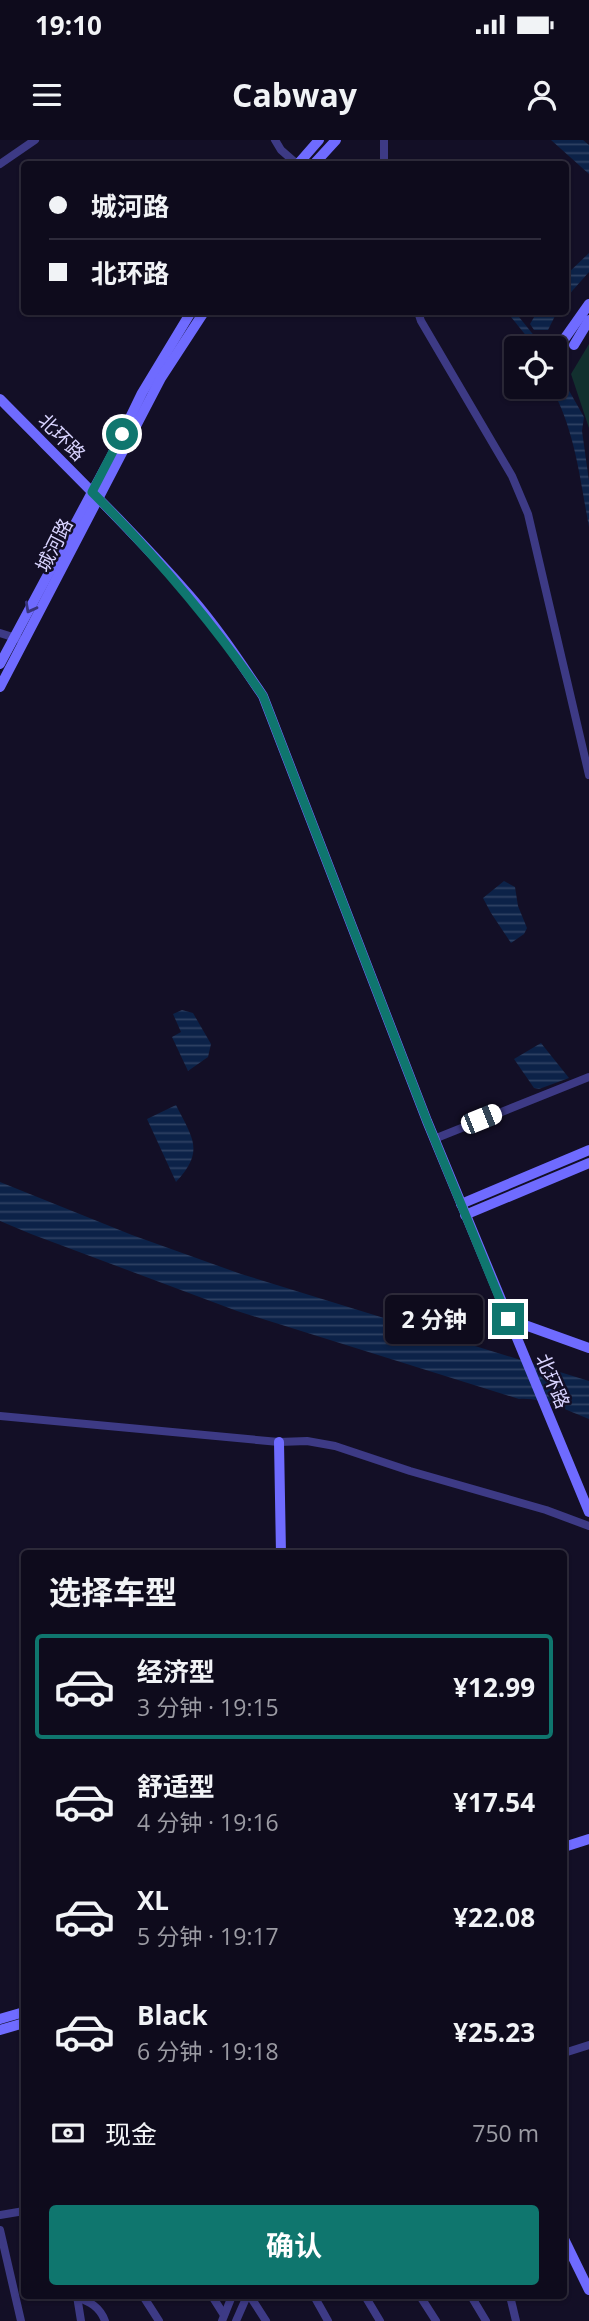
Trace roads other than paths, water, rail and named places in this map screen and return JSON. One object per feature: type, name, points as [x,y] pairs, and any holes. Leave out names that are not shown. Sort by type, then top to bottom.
[{"type":"main road","points":[[300,161],[319,140]]},
{"type":"main road","points":[[317,161],[336,140]]},
{"type":"main road","points":[[589,304],[570,342],[589,320]]},
{"type":"main road","name":"城河路","points":[[95,495],[142,393],[189,315]]},
{"type":"main road","name":"城河路","points":[[0,687],[20,639],[95,495],[161,378],[202,315]]},
{"type":"main road","name":"北环路","points":[[0,399],[191,597],[228,644],[263,696],[434,1139],[589,1512]]},
{"type":"main road","name":"城河路","points":[[0,664],[20,639]]},
{"type":"main road","points":[[463,1209],[589,1150]]},
{"type":"main road","points":[[463,1209],[589,1163]]},
{"type":"main road","points":[[508,1319],[589,1348]]},
{"type":"main road","points":[[279,1442],[282,1550]]},
{"type":"main road","points":[[567,1846],[589,1839]]},
{"type":"main road","points":[[567,1853],[589,1846]]},
{"type":"main road","points":[[0,2019],[21,2013]]},
{"type":"main road","points":[[0,2030],[21,2024]]},
{"type":"main road","points":[[567,2245],[589,2290]]},
{"type":"street","points":[[0,164],[35,140]]},
{"type":"street","points":[[275,140],[281,150],[294,161]]},
{"type":"street","points":[[384,140],[384,161]]},
{"type":"street","points":[[419,315],[512,476],[528,514],[589,775]]},
{"type":"street","points":[[0,634],[20,639]]},
{"type":"street","points":[[434,1139],[589,1077]]},
{"type":"street","points":[[0,1416],[279,1442],[307,1441],[335,1446],[410,1471],[546,1510],[589,1526]]},
{"type":"street","points":[[567,2052],[589,2045]]},
{"type":"street","points":[[0,2215],[21,2212]]},
{"type":"street","points":[[0,2230],[21,2321]]},
{"type":"street","points":[[77,2299],[81,2321]]},
{"type":"street","points":[[83,2299],[103,2314],[105,2321]]},
{"type":"street","points":[[145,2299],[159,2321]]},
{"type":"street","points":[[214,2299],[223,2318]]},
{"type":"street","points":[[223,2318],[231,2299]]},
{"type":"street","points":[[236,2321],[247,2299]]},
{"type":"street","points":[[250,2299],[266,2321]]},
{"type":"street","points":[[316,2299],[328,2321]]},
{"type":"street","points":[[367,2299],[380,2321]]},
{"type":"street","points":[[423,2299],[436,2321]]},
{"type":"street","points":[[473,2299],[486,2321]]},
{"type":"street","points":[[511,2299],[516,2321]]},
{"type":"water","points":[[551,140],[583,140],[589,145],[589,174]]},
{"type":"water","points":[[589,253],[589,272],[569,294],[569,272]]},
{"type":"water","points":[[509,315],[517,315],[534,336],[526,336]]},
{"type":"water","points":[[535,315],[556,315],[548,330],[534,330],[530,324]]},
{"type":"water","points":[[567,387],[584,417],[582,431],[589,481],[589,527],[571,438],[557,399],[567,399]]},
{"type":"water","points":[[504,881],[515,887],[518,906],[527,928],[524,934],[511,943],[483,898]]},
{"type":"water","points":[[182,1010],[193,1013],[211,1044],[208,1057],[188,1071],[172,1037],[181,1032],[173,1014]]},
{"type":"water","points":[[541,1043],[569,1078],[539,1089],[534,1088],[514,1059]]},
{"type":"water","points":[[176,1105],[191,1136],[193,1153],[191,1162],[176,1182],[147,1119]]},
{"type":"water","points":[[0,1182],[132,1235],[241,1274],[589,1381],[589,1419],[546,1402],[519,1399],[237,1311],[31,1234],[0,1221]]}]
